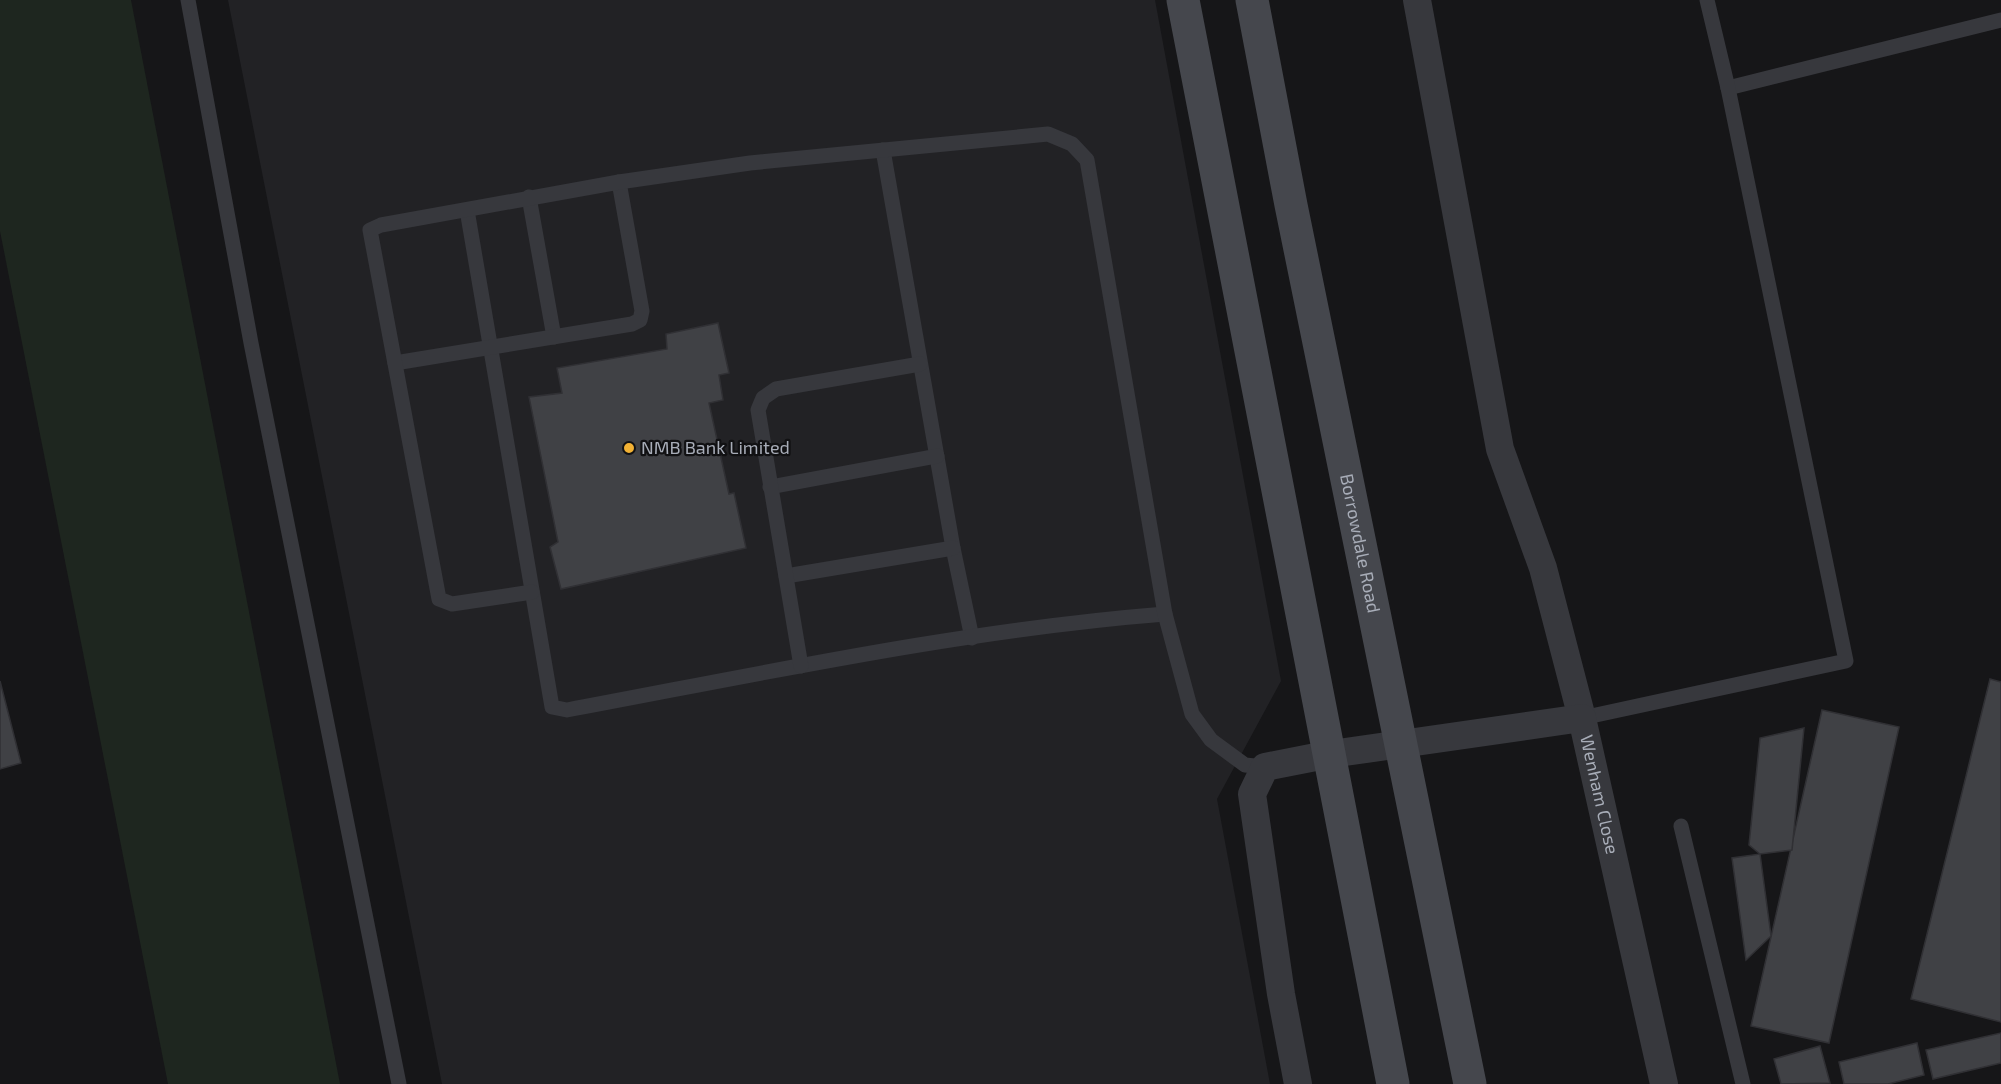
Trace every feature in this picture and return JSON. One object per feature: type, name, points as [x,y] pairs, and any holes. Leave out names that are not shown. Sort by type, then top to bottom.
[{"type":"main road","points":[[1183,0],[1393,1084]]},
{"type":"main road","name":"Borrowdale Road","points":[[1252,0],[1291,205],[1470,1084]]},
{"type":"street","points":[[1417,0],[1500,449],[1543,568],[1582,718]]},
{"type":"street","name":"Wenham Close","points":[[1265,767],[1330,754],[1582,718],[1664,1084]]},
{"type":"street","points":[[1265,767],[1252,794],[1254,814],[1298,1084]]},
{"type":"lane","points":[[188,0],[251,343],[399,1084]]},
{"type":"lane","points":[[1582,718],[1846,661],[1728,88],[1707,0]]},
{"type":"lane","points":[[1728,88],[2001,20]]},
{"type":"lane","points":[[532,592],[452,604],[438,599],[370,230],[381,225],[529,197],[750,163],[1048,134],[1072,144],[1087,160],[1165,614],[1192,714],[1211,740],[1245,765],[1265,767]]},
{"type":"lane","points":[[883,150],[953,548],[972,638]]},
{"type":"lane","points":[[395,363],[632,324],[640,320],[642,311],[619,182]]},
{"type":"lane","points":[[529,197],[554,337]]},
{"type":"lane","points":[[466,210],[552,707],[567,710],[801,666],[972,638],[1096,620],[1165,614]]},
{"type":"lane","points":[[801,666],[758,410],[763,398],[776,389],[920,364]]},
{"type":"lane","points":[[770,487],[937,456]]},
{"type":"lane","points":[[786,576],[953,548]]},
{"type":"lane","points":[[1682,826],[1743,1084]]},
{"type":"shaded area","points":[[0,0],[131,0],[340,1084],[168,1084],[0,231]]},
{"type":"shaded area","points":[[228,0],[1155,0],[1281,681],[1217,799],[1270,1084],[442,1084]]},
{"type":"building","name":"NMB Bank Limited","points":[[718,323],[729,373],[719,375],[723,400],[709,403],[729,494],[734,493],[746,548],[561,589],[550,547],[558,542],[529,397],[562,393],[557,368],[667,349],[666,334]]},
{"type":"building","points":[[1990,679],[2001,682],[2001,1022],[1911,999]]},
{"type":"building","points":[[0,681],[21,763],[0,769]]},
{"type":"building","points":[[1822,710],[1899,727],[1829,1043],[1751,1026]]},
{"type":"building","points":[[1804,728],[1792,850],[1760,854],[1749,845],[1760,738]]},
{"type":"building","points":[[1760,854],[1771,936],[1746,960],[1732,858]]},
{"type":"building","points":[[2001,1033],[2001,1063],[1933,1079],[1926,1050]]},
{"type":"building","points":[[1917,1043],[1924,1075],[1888,1084],[1844,1084],[1839,1062]]},
{"type":"building","points":[[1820,1046],[1830,1083],[1781,1084],[1774,1059]]},
{"type":"place","name":"NMB Bank Limited","points":[[629,448]]}]
